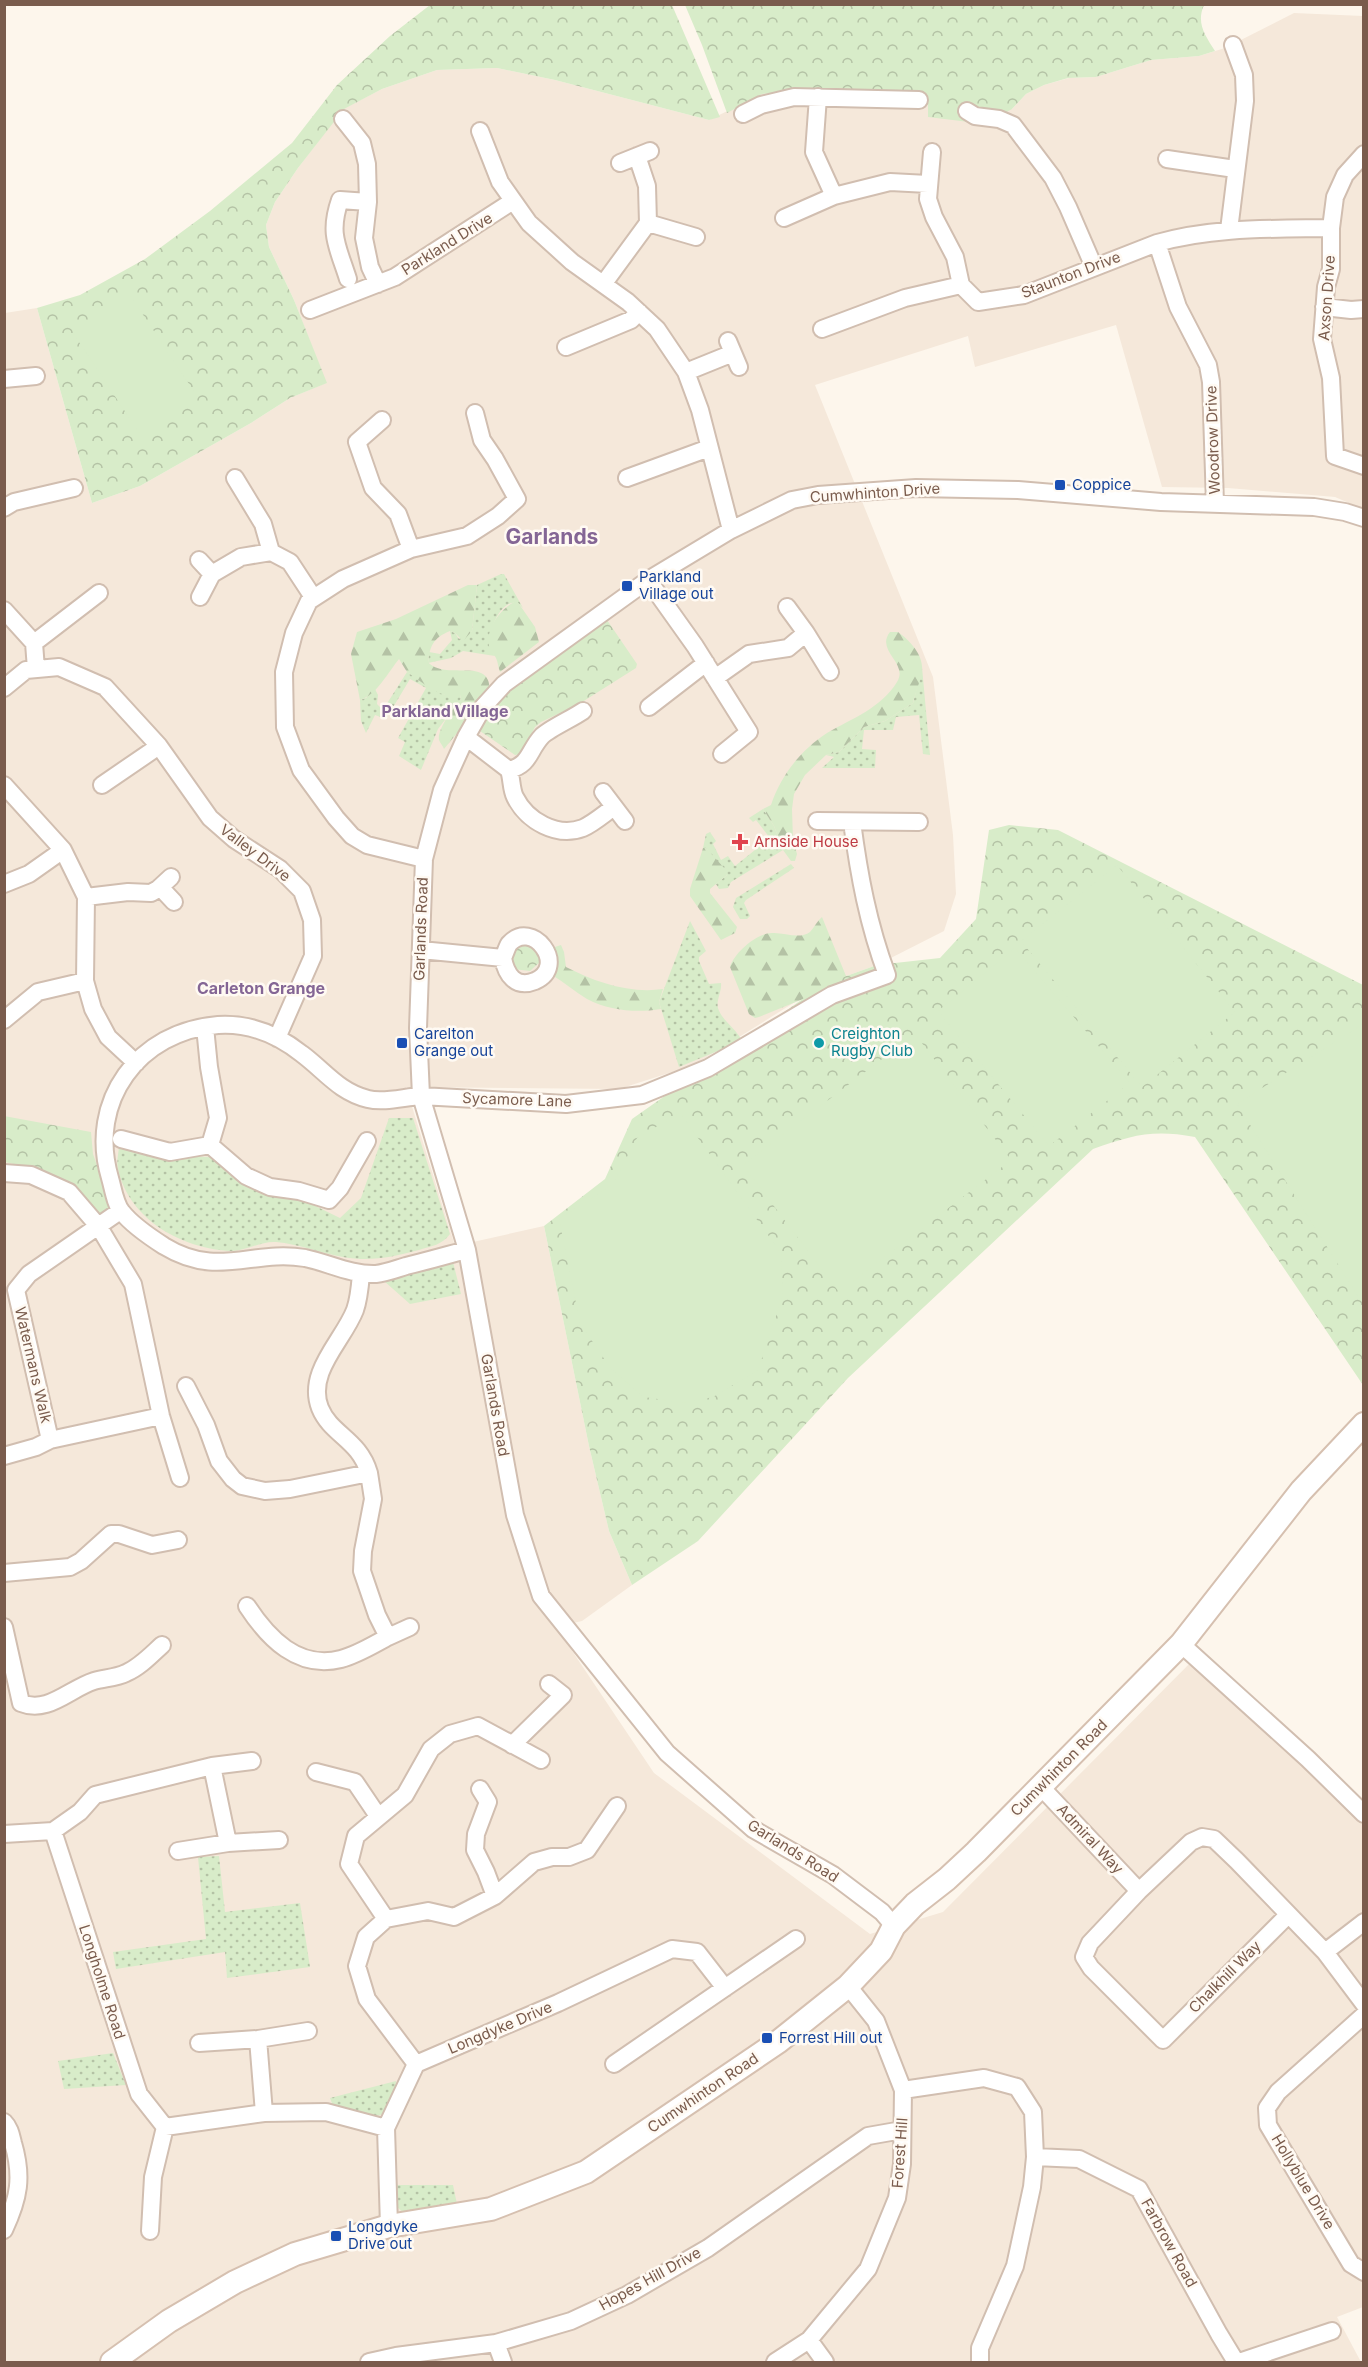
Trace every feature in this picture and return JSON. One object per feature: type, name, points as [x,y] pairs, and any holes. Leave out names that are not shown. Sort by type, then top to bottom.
[{"type":"street","points":[[1229,230],[1245,100],[1244,75],[1233,45]]},
{"type":"street","points":[[743,114],[761,105],[794,97],[919,100]]},
{"type":"street","points":[[818,98],[814,152],[834,196]]},
{"type":"street","points":[[967,111],[975,116],[999,119],[1013,125],[1053,178],[1094,267]]},
{"type":"street","points":[[343,119],[362,143],[367,164],[368,202],[364,238],[370,267],[378,284]]},
{"type":"street","points":[[480,131],[493,167],[513,201],[530,223],[572,262],[604,283],[657,329],[686,372],[700,410],[731,530]]},
{"type":"street","points":[[822,329],[905,298],[961,285],[955,257],[934,217],[928,199],[932,152]]},
{"type":"street","points":[[604,283],[648,223],[644,154],[620,163]]},
{"type":"street","name":"Axson Drive","points":[[1364,154],[1345,175],[1335,197],[1330,228],[1331,269],[1326,287],[1322,339],[1331,378],[1335,456],[1364,466]]},
{"type":"street","points":[[1167,159],[1235,169]]},
{"type":"street","points":[[784,218],[834,196],[890,182],[928,184]]},
{"type":"street","points":[[348,279],[335,238],[333,219],[340,200],[368,202]]},
{"type":"street","name":"Parkland Drive","points":[[310,310],[395,278],[513,201]]},
{"type":"street","points":[[648,223],[696,237]]},
{"type":"street","name":"Staunton Drive","points":[[961,285],[978,302],[1024,295],[1177,237],[1229,230],[1330,228]]},
{"type":"street","points":[[335,238],[364,238]]},
{"type":"street","name":"Woodrow Drive","points":[[1157,243],[1178,308],[1208,365],[1211,382],[1215,504]]},
{"type":"street","points":[[1324,307],[1364,309]]},
{"type":"street","points":[[566,347],[631,320],[639,312]]},
{"type":"street","points":[[686,372],[733,354]]},
{"type":"street","points":[[4,379],[36,376]]},
{"type":"street","points":[[424,859],[368,845],[352,836],[336,818],[301,771],[285,727],[284,672],[294,633],[313,597],[343,579],[411,549],[467,536],[498,516],[517,499],[482,440],[476,413]]},
{"type":"street","points":[[382,420],[357,442],[373,488],[398,514],[411,549]]},
{"type":"street","points":[[627,478],[709,448]]},
{"type":"street","points":[[235,478],[263,524],[271,552]]},
{"type":"street","points":[[4,508],[14,502],[74,488]]},
{"type":"street","name":"Cumwhinton Drive","points":[[466,737],[483,707],[504,684],[648,580],[731,530],[792,500],[818,495],[916,488],[1018,490],[1116,499],[1314,507],[1364,518]]},
{"type":"street","points":[[200,597],[212,574],[241,557],[271,552],[290,562],[313,597]]},
{"type":"street","points":[[199,560],[212,574]]},
{"type":"street","points":[[648,580],[706,663],[749,732],[722,754]]},
{"type":"street","points":[[34,643],[99,593]]},
{"type":"street","points":[[787,607],[830,672]]},
{"type":"street","points":[[4,610],[34,643],[36,669]]},
{"type":"street","points":[[715,678],[749,654],[788,648],[806,633]]},
{"type":"street","points":[[649,707],[706,663]]},
{"type":"street","name":"Valley Drive","points":[[4,688],[26,670],[59,667],[105,687],[159,746],[210,818],[234,839],[280,869],[302,891],[312,920],[313,956],[277,1038]]},
{"type":"street","points":[[509,770],[523,764],[547,732],[583,711]]},
{"type":"street","points":[[466,737],[509,770],[513,792],[520,806],[535,820],[548,827],[564,830],[582,828],[614,807]]},
{"type":"street","name":"Garlands Road","points":[[466,737],[442,790],[424,859],[417,1028],[422,1096],[467,1250],[515,1515],[541,1596],[667,1753],[753,1829],[833,1875],[882,1912],[894,1926]]},
{"type":"street","points":[[102,785],[159,746]]},
{"type":"street","points":[[4,785],[63,850],[86,897],[85,981],[93,1009],[108,1037],[136,1063]]},
{"type":"street","points":[[603,792],[625,820]]},
{"type":"street","points":[[817,821],[919,822]]},
{"type":"street","name":"Sycamore Lane","points":[[120,1211],[105,1161],[105,1122],[116,1090],[136,1063],[167,1038],[205,1027],[239,1026],[259,1030],[302,1053],[340,1087],[362,1098],[382,1102],[398,1097],[422,1096],[566,1104],[642,1095],[708,1068],[832,995],[887,975],[873,938],[859,880],[852,822]]},
{"type":"street","points":[[4,884],[19,879],[63,850]]},
{"type":"street","points":[[86,897],[151,892],[166,882],[174,902]]},
{"type":"street","points":[[421,950],[503,957]]},
{"type":"street","points":[[4,1020],[38,992],[85,981]]},
{"type":"street","points":[[205,1027],[218,1118],[210,1145]]},
{"type":"street","points":[[121,1139],[170,1152],[210,1145]]},
{"type":"street","points":[[210,1145],[246,1176],[270,1187],[299,1191],[329,1200],[340,1188],[367,1141]]},
{"type":"street","points":[[4,1173],[31,1175],[69,1192],[99,1227],[133,1284],[161,1416],[180,1478]]},
{"type":"street","points":[[120,1211],[159,1242],[190,1258],[217,1263],[267,1257],[305,1258],[361,1274],[378,1274],[467,1250]]},
{"type":"street","name":"Watermans Walk","points":[[50,1440],[10,1288],[120,1211]]},
{"type":"street","points":[[361,1274],[355,1311],[325,1363],[319,1379],[317,1394],[320,1408],[330,1425],[359,1450],[369,1473],[374,1499],[363,1551],[362,1571],[377,1615],[388,1637]]},
{"type":"street","points":[[186,1386],[206,1425],[219,1461],[233,1479],[242,1486],[265,1491],[290,1489],[369,1473]]},
{"type":"street","name":"Watermans Walk","points":[[4,1456],[36,1447],[50,1440],[161,1416]]},
{"type":"street","name":"Cumwhinton Road","points":[[112,2362],[169,2321],[235,2282],[295,2254],[389,2226],[491,2209],[586,2172],[778,2042],[848,1986],[881,1951],[894,1926],[915,1904],[976,1852],[1181,1644],[1302,1491],[1364,1424]]},
{"type":"street","points":[[4,1573],[70,1567],[81,1561],[111,1534],[119,1534],[152,1545],[178,1540]]},
{"type":"street","points":[[247,1606],[258,1623],[281,1647],[306,1658],[321,1661],[341,1659],[410,1627]]},
{"type":"street","points":[[4,1627],[21,1703],[30,1707],[54,1702],[79,1687],[126,1673],[142,1664],[162,1645]]},
{"type":"street","points":[[1181,1644],[1308,1759],[1364,1814]]},
{"type":"street","points":[[512,1745],[563,1695],[549,1684]]},
{"type":"street","points":[[386,1918],[349,1864],[356,1836],[405,1795],[431,1749],[450,1734],[478,1726],[541,1760]]},
{"type":"street","points":[[4,1834],[53,1831],[80,1812],[95,1796],[212,1766],[252,1761]]},
{"type":"street","points":[[212,1766],[228,1843]]},
{"type":"street","points":[[316,1772],[355,1782],[378,1816]]},
{"type":"street","name":"Admiral Way","points":[[1041,1787],[1139,1891]]},
{"type":"street","points":[[480,1789],[488,1802],[476,1834],[475,1850],[495,1896]]},
{"type":"street","points":[[389,2226],[386,2128],[416,2064],[367,1999],[357,1966],[366,1937],[386,1918],[428,1911],[454,1917],[495,1896],[534,1863],[552,1857],[569,1857],[587,1850],[616,1806]]},
{"type":"street","name":"Longholme Road","points":[[53,1831],[139,2094],[165,2127]]},
{"type":"street","points":[[1139,1891],[1191,1842],[1202,1837],[1214,1839],[1325,1952],[1364,2004]]},
{"type":"street","points":[[178,1851],[228,1843],[279,1840]]},
{"type":"street","name":"Chalkhill Way","points":[[1139,1891],[1089,1943],[1084,1957],[1090,1968],[1163,2040],[1287,1915]]},
{"type":"street","points":[[1325,1952],[1364,1922]]},
{"type":"street","points":[[614,2064],[796,1939]]},
{"type":"street","name":"Longdyke Drive","points":[[416,2064],[558,2003],[672,1949],[697,1952],[725,1988]]},
{"type":"street","name":"Forest Hill","points":[[775,2362],[809,2340],[868,2269],[897,2198],[902,2164],[903,2090],[876,2021],[848,1986]]},
{"type":"street","name":"Hollyblue Drive","points":[[1364,2015],[1278,2092],[1267,2108],[1268,2125],[1351,2264],[1364,2272]]},
{"type":"street","points":[[199,2043],[308,2031]]},
{"type":"street","points":[[258,2038],[264,2113]]},
{"type":"street","points":[[903,2090],[984,2078],[1017,2087],[1034,2112],[1035,2157],[1032,2187],[1015,2266],[980,2348],[980,2362]]},
{"type":"street","points":[[150,2231],[153,2176],[165,2127],[264,2113],[326,2112],[386,2128]]},
{"type":"street","points":[[4,2122],[9,2128],[20,2166],[15,2207],[4,2230]]},
{"type":"street","name":"Hopes Hill Drive","points":[[371,2362],[496,2343],[571,2321],[627,2295],[708,2248],[868,2136],[902,2130]]},
{"type":"street","name":"Farbrow Road","points":[[1035,2157],[1079,2159],[1139,2189],[1238,2362]]},
{"type":"street","points":[[1238,2362],[1332,2331]]},
{"type":"street","points":[[809,2340],[825,2362]]},
{"type":"street","points":[[496,2343],[503,2362]]},
{"type":"shaded area","points":[[1294,13],[1363,16],[1363,509],[1335,497],[1228,488],[1162,487],[1116,325],[975,367],[968,336],[815,385],[933,677],[953,835],[956,894],[944,931],[877,965],[824,984],[694,1065],[619,1089],[406,1087],[455,1246],[544,1226],[589,1446],[609,1531],[632,1585],[582,1621],[556,1627],[654,1773],[870,1934],[943,1912],[1202,1651],[1363,1799],[1363,2307],[1337,2317],[1361,2362],[5,2362],[5,313],[37,308],[92,503],[140,486],[251,423],[290,398],[326,383],[294,300],[269,247],[266,225],[275,202],[343,109],[382,89],[437,70],[497,68],[555,80],[709,120],[762,94],[782,92],[929,96],[1012,109],[1026,94],[1044,85],[1069,78],[1096,77],[1151,60],[1199,56],[1225,48]]},
{"type":"green space","points":[[430,5],[672,5],[720,117],[709,120],[555,80],[497,68],[437,70],[382,89],[344,109],[275,202],[266,225],[269,247],[294,300],[327,383],[290,398],[251,423],[140,486],[92,503],[37,308],[80,295],[145,259],[210,211],[292,143],[337,85],[390,36]]},
{"type":"green space","points":[[685,5],[1204,5],[1201,23],[1215,51],[1199,56],[1151,60],[1096,77],[1068,78],[1044,85],[1026,94],[1005,113],[969,122],[928,117],[928,96],[782,92],[762,94],[727,113]]},
{"type":"green space","points":[[130,295],[197,396],[140,434],[73,333]]},
{"type":"green space","points":[[504,574],[523,608],[517,602],[510,603],[498,615],[491,637],[495,656],[463,651],[451,658],[428,663],[429,652],[440,654],[452,640],[450,631],[455,633],[459,639],[472,631],[477,585]]},
{"type":"green space","points":[[468,585],[477,585],[472,631],[463,641],[450,631],[440,637],[431,647],[428,662],[446,670],[467,670],[484,675],[489,682],[489,694],[444,749],[439,735],[447,718],[461,699],[460,695],[445,695],[434,691],[407,672],[399,659],[377,688],[366,698],[360,700],[351,654],[357,632],[396,619]]},
{"type":"green space","points":[[517,601],[535,627],[539,642],[500,672],[488,639],[492,626],[500,613]]},
{"type":"green space","points":[[607,620],[637,664],[636,668],[579,704],[541,722],[535,727],[521,754],[515,755],[480,731],[483,716],[511,684],[553,653]]},
{"type":"green space","points":[[890,632],[898,632],[906,638],[917,651],[921,661],[921,675],[913,703],[885,721],[864,727],[839,752],[826,755],[805,775],[794,794],[793,840],[797,854],[795,861],[791,861],[783,850],[774,826],[763,809],[771,805],[780,783],[800,755],[827,733],[875,706],[897,682],[900,675],[899,669],[886,645]]},
{"type":"green space","points":[[922,667],[930,755],[923,754],[919,715],[896,717],[893,730],[864,730],[862,749],[876,750],[875,768],[822,768],[834,757],[826,755],[839,752],[864,727],[885,721],[913,703]]},
{"type":"green space","points":[[407,672],[445,695],[460,695],[461,699],[438,729],[421,770],[399,756],[405,742],[398,738],[426,688],[410,679],[386,719],[375,715],[366,733],[361,721],[360,700],[366,698],[375,689],[378,695],[377,704],[380,707],[386,705]]},
{"type":"green space","points":[[763,809],[774,826],[783,850],[731,882],[728,888],[719,889],[716,884],[727,875],[706,848],[703,848],[706,834],[710,832],[716,841],[713,844],[721,860],[728,856],[735,866],[770,838],[756,820],[753,822],[749,818]]},
{"type":"green space","points":[[1009,825],[1058,830],[1363,985],[1363,1385],[1195,1137],[1155,1134],[1119,1140],[1093,1149],[848,1378],[698,1541],[632,1585],[609,1531],[589,1446],[544,1226],[605,1179],[632,1119],[824,984],[877,965],[940,958],[976,919],[989,830]]},
{"type":"green space","points":[[703,848],[706,848],[726,870],[727,875],[710,889],[710,893],[737,927],[735,933],[721,940],[690,896],[690,889]]},
{"type":"green space","points":[[791,864],[794,868],[746,900],[744,903],[750,916],[747,919],[740,919],[733,907],[736,898]]},
{"type":"green space","points":[[1117,865],[1235,1012],[1142,1087],[1021,941]]},
{"type":"green space","points":[[822,917],[846,976],[845,982],[759,1017],[755,1018],[749,1014],[730,967],[736,956],[753,940],[766,934],[796,936],[806,934]]},
{"type":"green space","points":[[690,921],[706,951],[699,957],[699,961],[709,984],[721,983],[718,999],[720,1013],[742,1041],[679,1067],[659,1002]]},
{"type":"green space","points":[[535,939],[541,961],[530,971],[513,969],[506,951]]},
{"type":"green space","points":[[561,945],[566,967],[589,977],[625,988],[663,989],[659,1002],[661,1009],[633,1011],[614,1008],[596,1003],[583,996],[552,975],[555,947]]},
{"type":"green space","points":[[1015,948],[1130,1083],[1049,1146],[938,1011]]},
{"type":"green space","points":[[1363,1024],[1364,1292],[1358,1296],[1237,1104]]},
{"type":"green space","points":[[915,1034],[1011,1160],[839,1292],[743,1165]]},
{"type":"green space","points":[[680,1113],[781,1253],[783,1295],[758,1370],[713,1397],[685,1403],[644,1397],[611,1369],[580,1323],[559,1219],[613,1184],[637,1138]]},
{"type":"green space","points":[[4,1116],[91,1132],[93,1154],[110,1202],[108,1210],[98,1217],[75,1189],[44,1171],[5,1162]]},
{"type":"green space","points":[[389,1118],[413,1118],[450,1234],[436,1245],[390,1257],[353,1258],[276,1242],[231,1251],[195,1245],[177,1238],[146,1217],[124,1187],[118,1169],[120,1142],[168,1156],[215,1157],[340,1218],[361,1198]]},
{"type":"green space","points":[[453,1262],[461,1294],[410,1304],[384,1281]]},
{"type":"green space","points":[[219,1856],[225,1912],[300,1903],[310,1967],[227,1978],[225,1952],[116,1969],[113,1952],[206,1939],[198,1857]]},
{"type":"green space","points":[[113,2053],[126,2085],[64,2089],[58,2061]]},
{"type":"green space","points":[[396,2081],[395,2092],[384,2114],[373,2117],[333,2106],[330,2098]]},
{"type":"green space","points":[[394,2185],[453,2185],[457,2204],[405,2214],[396,2206]]},
{"type":"place","name":"Coppice","points":[[1060,485]]},
{"type":"place","name":"Parkland Village out","points":[[627,586]]},
{"type":"place","name":"Arnside House","points":[[740,842]]},
{"type":"place","name":"Carelton Grange out","points":[[402,1043]]},
{"type":"place","name":"Creighton Rugby Club","points":[[819,1043]]},
{"type":"place","name":"Forrest Hill out","points":[[767,2038]]},
{"type":"place","name":"Longdyke Drive out","points":[[336,2236]]},
{"type":"district","name":"Garlands","points":[[552,537]]},
{"type":"district","name":"Parkland Village","points":[[445,711]]},
{"type":"district","name":"Carleton Grange","points":[[261,988]]}]
